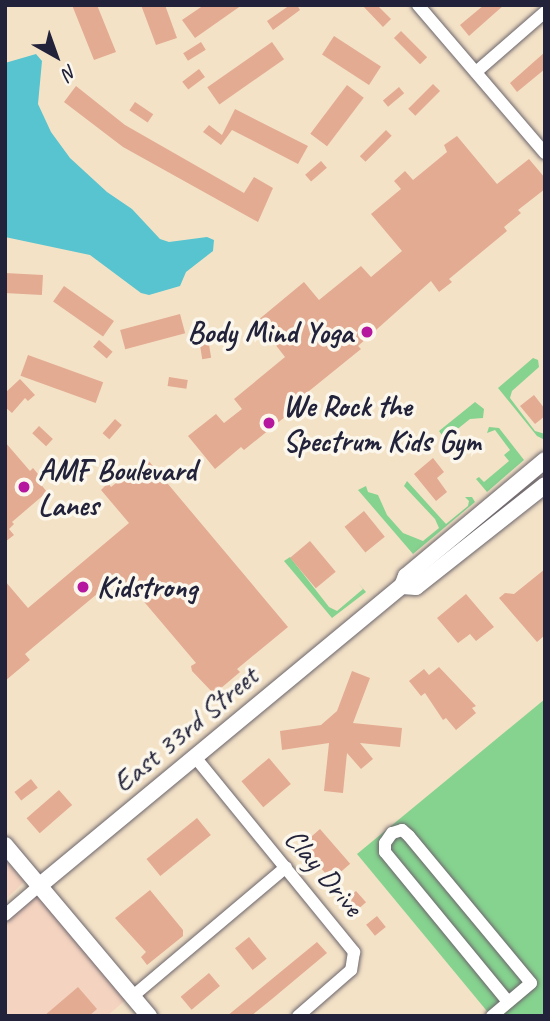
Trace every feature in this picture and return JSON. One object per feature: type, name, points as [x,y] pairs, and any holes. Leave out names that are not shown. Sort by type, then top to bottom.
[{"type":"main road","name":"East 33rd Street","points":[[39,886],[402,586],[406,576],[545,460]]},
{"type":"main road","name":"East 33rd Street","points":[[402,586],[416,587],[545,485]]},
{"type":"main road","points":[[5,845],[149,1016]]},
{"type":"street","points":[[418,5],[545,153]]},
{"type":"street","points":[[476,72],[545,12]]},
{"type":"street","name":"Clay Drive","points":[[195,757],[349,942],[356,958],[346,976],[298,1016]]},
{"type":"street","points":[[492,1016],[531,983],[409,836],[402,830],[392,833],[385,843],[385,852],[508,1002]]},
{"type":"street","points":[[133,996],[286,867]]},
{"type":"street","name":"East 33rd Street","points":[[5,915],[39,886]]},
{"type":"shaded area","points":[[5,859],[24,882],[5,900]]},
{"type":"shaded area","points":[[36,894],[128,998],[107,1016],[5,1016],[5,921]]},
{"type":"green space","points":[[533,358],[538,360],[539,367],[512,391],[510,398],[535,431],[545,434],[545,440],[537,436],[498,388]]},
{"type":"green space","points":[[475,402],[484,409],[483,418],[470,419],[445,439],[439,431]]},
{"type":"green space","points":[[489,427],[499,428],[524,460],[487,492],[476,479],[479,477],[484,482],[509,461],[504,455],[510,450],[495,430],[487,433]]},
{"type":"green space","points":[[407,481],[446,524],[468,506],[469,501],[465,497],[472,497],[475,502],[413,554],[358,490],[366,486],[368,492],[378,495],[387,515],[403,533],[423,541],[439,528],[435,519],[404,486]]},
{"type":"green space","points":[[290,557],[329,607],[337,611],[363,589],[358,583],[366,592],[332,618],[284,561]]},
{"type":"green space","points":[[545,699],[545,1016],[491,1016],[357,854]]},
{"type":"water","points":[[36,54],[42,61],[38,104],[51,132],[70,158],[107,192],[132,209],[160,239],[169,242],[207,237],[214,240],[213,251],[186,272],[180,286],[149,295],[141,293],[90,255],[5,237],[5,63]]},
{"type":"building","points":[[72,5],[97,5],[116,52],[94,60]]},
{"type":"building","points":[[141,5],[165,5],[177,38],[156,45]]},
{"type":"building","points":[[204,5],[242,5],[195,38],[182,20]]},
{"type":"building","points":[[290,5],[297,5],[300,10],[273,30],[267,21]]},
{"type":"building","points":[[362,5],[377,5],[391,19],[383,27]]},
{"type":"building","points":[[484,5],[504,5],[469,36],[460,25]]},
{"type":"building","points":[[401,31],[427,57],[420,64],[394,38]]},
{"type":"building","points":[[334,36],[381,66],[369,85],[322,54]]},
{"type":"building","points":[[201,42],[206,50],[188,61],[183,53]]},
{"type":"building","points":[[272,42],[284,59],[219,105],[207,87]]},
{"type":"building","points":[[545,52],[545,69],[517,92],[510,83]]},
{"type":"building","points":[[199,69],[205,77],[188,90],[182,82]]},
{"type":"building","points":[[433,84],[440,91],[415,116],[408,109]]},
{"type":"building","points":[[347,85],[364,98],[327,146],[310,134]]},
{"type":"building","points":[[76,86],[125,125],[244,193],[254,177],[273,188],[258,222],[123,147],[64,102]]},
{"type":"building","points":[[399,87],[404,93],[388,107],[383,100]]},
{"type":"building","points":[[135,102],[153,114],[148,123],[129,110]]},
{"type":"building","points":[[235,109],[308,146],[298,164],[232,130],[221,145],[203,132],[209,125],[222,135]]},
{"type":"building","points":[[386,130],[392,136],[365,162],[360,156]]},
{"type":"building","points":[[457,136],[497,184],[529,159],[545,178],[545,189],[518,210],[521,213],[504,227],[507,231],[449,279],[452,282],[439,292],[431,281],[358,346],[361,349],[293,404],[296,408],[244,450],[241,447],[215,469],[188,436],[216,414],[224,423],[242,409],[234,399],[285,357],[257,321],[304,282],[319,300],[361,266],[371,277],[402,251],[371,214],[401,189],[394,181],[405,171],[413,180],[447,152],[444,145]]},
{"type":"building","points":[[321,161],[327,168],[311,182],[305,175]]},
{"type":"building","points":[[5,273],[43,275],[42,295],[5,293]]},
{"type":"building","points":[[64,286],[114,321],[103,337],[53,302]]},
{"type":"building","points":[[180,314],[185,333],[125,349],[120,330]]},
{"type":"building","points":[[208,338],[211,358],[202,359],[199,339]]},
{"type":"building","points":[[99,340],[113,352],[107,359],[93,347]]},
{"type":"building","points":[[28,355],[103,382],[96,403],[20,376]]},
{"type":"building","points":[[169,377],[188,380],[186,389],[168,386]]},
{"type":"building","points":[[20,379],[35,395],[28,401],[25,398],[12,413],[5,407],[5,393]]},
{"type":"building","points":[[534,395],[545,409],[545,416],[535,424],[520,406]]},
{"type":"building","points":[[115,419],[122,425],[109,439],[103,433]]},
{"type":"building","points":[[39,426],[53,439],[46,446],[32,433]]},
{"type":"building","name":"AMF Boulevard Lanes","points":[[5,442],[30,471],[33,468],[42,479],[39,482],[47,492],[12,522],[14,524],[9,529],[14,535],[5,542]]},
{"type":"building","points":[[433,458],[444,472],[437,478],[447,492],[436,501],[414,474]]},
{"type":"building","points":[[147,459],[288,627],[237,669],[240,672],[214,694],[192,671],[191,666],[196,663],[129,584],[103,589],[25,654],[30,660],[5,681],[5,581],[28,608],[129,523],[101,490],[108,483],[111,487]]},
{"type":"building","points":[[364,511],[385,537],[365,552],[345,527]]},
{"type":"building","points":[[310,541],[336,572],[316,588],[290,558]]},
{"type":"building","points":[[545,569],[545,635],[537,642],[499,598],[505,593],[514,594]]},
{"type":"building","points":[[466,594],[494,627],[476,641],[470,634],[458,643],[437,618]]},
{"type":"building","points":[[439,667],[476,706],[472,708],[476,713],[456,730],[446,718],[443,720],[425,693],[421,696],[409,681],[424,669],[429,675]]},
{"type":"building","points":[[352,671],[370,678],[353,723],[402,728],[400,747],[360,743],[373,759],[361,769],[347,753],[343,793],[324,791],[329,743],[282,750],[280,731],[321,725],[337,711]]},
{"type":"building","points":[[269,758],[291,784],[263,807],[241,781]]},
{"type":"building","points":[[31,779],[38,788],[21,801],[14,792]]},
{"type":"building","points":[[59,790],[72,805],[40,833],[27,818]]},
{"type":"building","points":[[197,818],[211,835],[160,876],[146,859]]},
{"type":"building","points":[[320,829],[350,864],[331,880],[301,845]]},
{"type":"building","points":[[150,890],[183,930],[183,936],[147,965],[141,957],[146,952],[115,918]]},
{"type":"building","points":[[356,891],[366,902],[356,911],[346,900]]},
{"type":"building","points":[[377,916],[386,927],[375,936],[366,925]]},
{"type":"building","points":[[249,937],[267,959],[253,970],[235,948]]},
{"type":"building","points":[[317,942],[327,953],[272,999],[251,1016],[227,1016]]},
{"type":"building","points":[[209,973],[220,986],[192,1010],[181,997]]},
{"type":"building","points":[[78,987],[97,1009],[89,1016],[44,1016]]},
{"type":"place","name":"Body Mind Yoga","points":[[367,332]]},
{"type":"place","name":"We Rock the Spectrum Kids Gym","points":[[269,423]]},
{"type":"place","name":"AMF Boulevard Lanes","points":[[24,487]]},
{"type":"place","name":"Kidstrong","points":[[83,587]]}]
